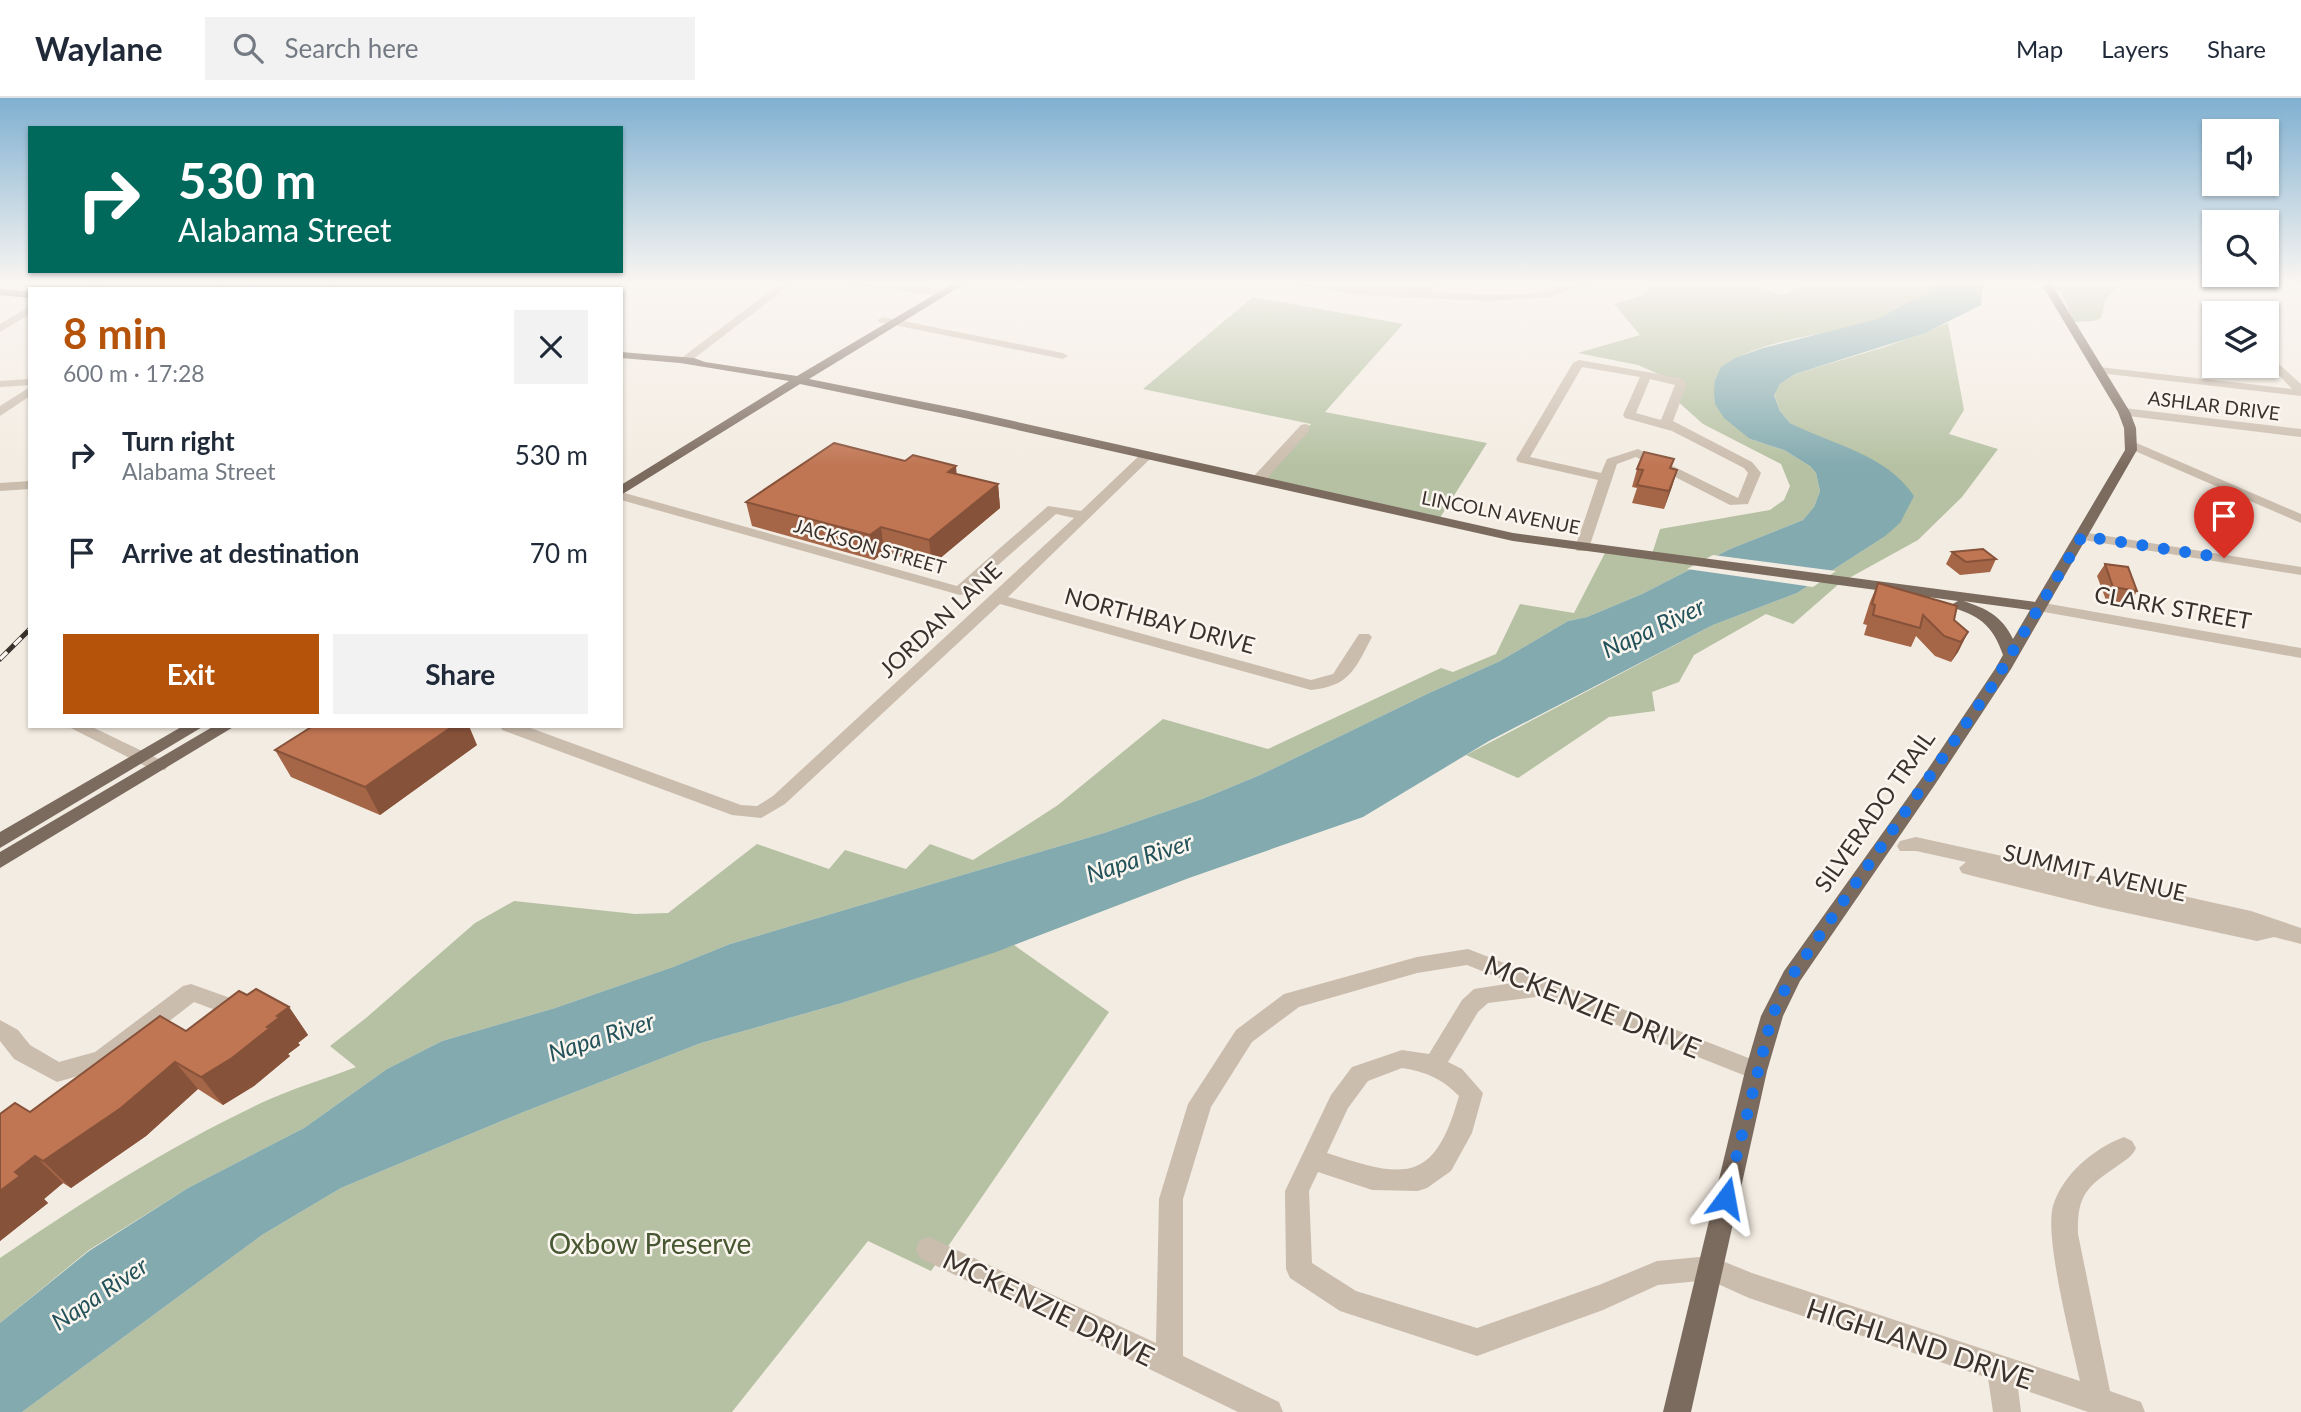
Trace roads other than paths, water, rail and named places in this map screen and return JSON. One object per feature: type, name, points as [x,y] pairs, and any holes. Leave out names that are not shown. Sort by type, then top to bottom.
[{"type":"main road","points":[[623,492],[851,344]]},
{"type":"main road","points":[[2083,344],[2123,412],[2130,428],[2132,445]]},
{"type":"main road","name":"LINCOLN AVENUE","points":[[623,355],[684,361],[710,360],[801,375],[1483,531],[1583,548],[2038,607]]},
{"type":"main road","name":"LINCOLN AVENUE","points":[[684,361],[704,367],[784,377],[801,375]]},
{"type":"main road","points":[[623,476],[784,377]]},
{"type":"main road","name":"SILVERADO TRAIL","points":[[1677,1412],[1756,1071],[1772,1016],[1791,977],[1898,843],[2082,536],[2132,445]]},
{"type":"main road","points":[[1898,590],[1940,599],[1985,615],[2004,632],[2011,654]]},
{"type":"main road","points":[[0,841],[193,728]]},
{"type":"main road","points":[[0,861],[223,728]]},
{"type":"street","points":[[684,361],[706,344]]},
{"type":"street","points":[[1003,344],[1063,356]]},
{"type":"street","points":[[1606,478],[1522,459],[1578,363],[1671,379],[1681,384],[1667,421],[1672,427]]},
{"type":"street","points":[[2279,369],[2301,392]]},
{"type":"street","points":[[2099,370],[2301,392]]},
{"type":"street","points":[[1583,548],[1615,459],[1638,453],[1729,500],[1743,501],[1755,473],[1753,469],[1672,427],[1629,415],[1646,374]]},
{"type":"street","points":[[0,384],[28,382]]},
{"type":"street","points":[[0,412],[28,391]]},
{"type":"street","name":"ASHLAR DRIVE","points":[[2123,412],[2301,433]]},
{"type":"street","points":[[1258,480],[1306,428]]},
{"type":"street","points":[[2132,445],[2301,519]]},
{"type":"street","name":"JORDAN LANE","points":[[513,728],[739,811],[761,812],[781,798],[997,599],[1147,455]]},
{"type":"street","points":[[0,487],[28,485]]},
{"type":"street","name":"JACKSON STREET","points":[[623,494],[960,591],[1053,509],[1083,516]]},
{"type":"street","points":[[2082,536],[2301,570]]},
{"type":"street","name":"NORTHBAY DRIVE","points":[[997,599],[1311,685],[1330,684],[1341,677],[1364,637]]},
{"type":"street","name":"CLARK STREET","points":[[2038,607],[2301,653]]},
{"type":"street","points":[[79,728],[159,766]]},
{"type":"street","name":"SUMMIT AVENUE","points":[[1898,843],[1914,853],[1941,861],[2099,900],[2257,933],[2276,930],[2301,936]]},
{"type":"street","name":"MCKENZIE DRIVE","points":[[1168,1364],[1171,1199],[1200,1104],[1244,1036],[1292,1000],[1417,965],[1468,957],[1756,1071]]},
{"type":"street","points":[[1434,1066],[1470,1006],[1482,995],[1544,989]]},
{"type":"street","points":[[0,1029],[10,1036],[22,1052],[57,1072],[102,1060],[191,992],[242,1011]]},
{"type":"street","points":[[1312,1160],[1372,1179],[1418,1180],[1442,1163],[1460,1133],[1471,1093],[1454,1076],[1434,1066],[1402,1059],[1360,1074],[1339,1102],[1297,1191],[1299,1269],[1349,1302],[1478,1342],[1603,1297],[1657,1273],[1710,1268]]},
{"type":"street","points":[[2098,1402],[2069,1265],[2064,1234],[2065,1208],[2073,1190],[2085,1174],[2124,1148]]},
{"type":"street","name":"MCKENZIE DRIVE","points":[[929,1249],[1269,1412]]},
{"type":"street","name":"HIGHLAND DRIVE","points":[[1710,1268],[1749,1285],[2131,1412]]},
{"type":"street","points":[[2001,1370],[2007,1412]]},
{"type":"water","name":"Napa River","points":[[1778,344],[1889,344],[1795,374],[1780,384],[1774,395],[1780,411],[1790,423],[1874,460],[1889,470],[1914,496],[1900,523],[1884,537],[1797,593],[1713,625],[1489,741],[1363,817],[1189,878],[996,952],[842,1003],[701,1043],[521,1113],[341,1188],[262,1235],[22,1412],[0,1412],[0,1323],[89,1251],[188,1188],[304,1128],[387,1069],[442,1041],[555,1008],[730,944],[1104,833],[1202,799],[1260,775],[1500,661],[1568,621],[1587,617],[1642,594],[1730,549],[1803,520],[1814,507],[1820,491],[1816,473],[1810,466],[1784,450],[1750,439],[1724,418],[1715,404],[1715,380],[1721,367],[1735,358]]},
{"type":"railway","points":[[0,659],[28,631]]},
{"type":"park label","name":"Oxbow Preserve","points":[[650,1243]]}]
